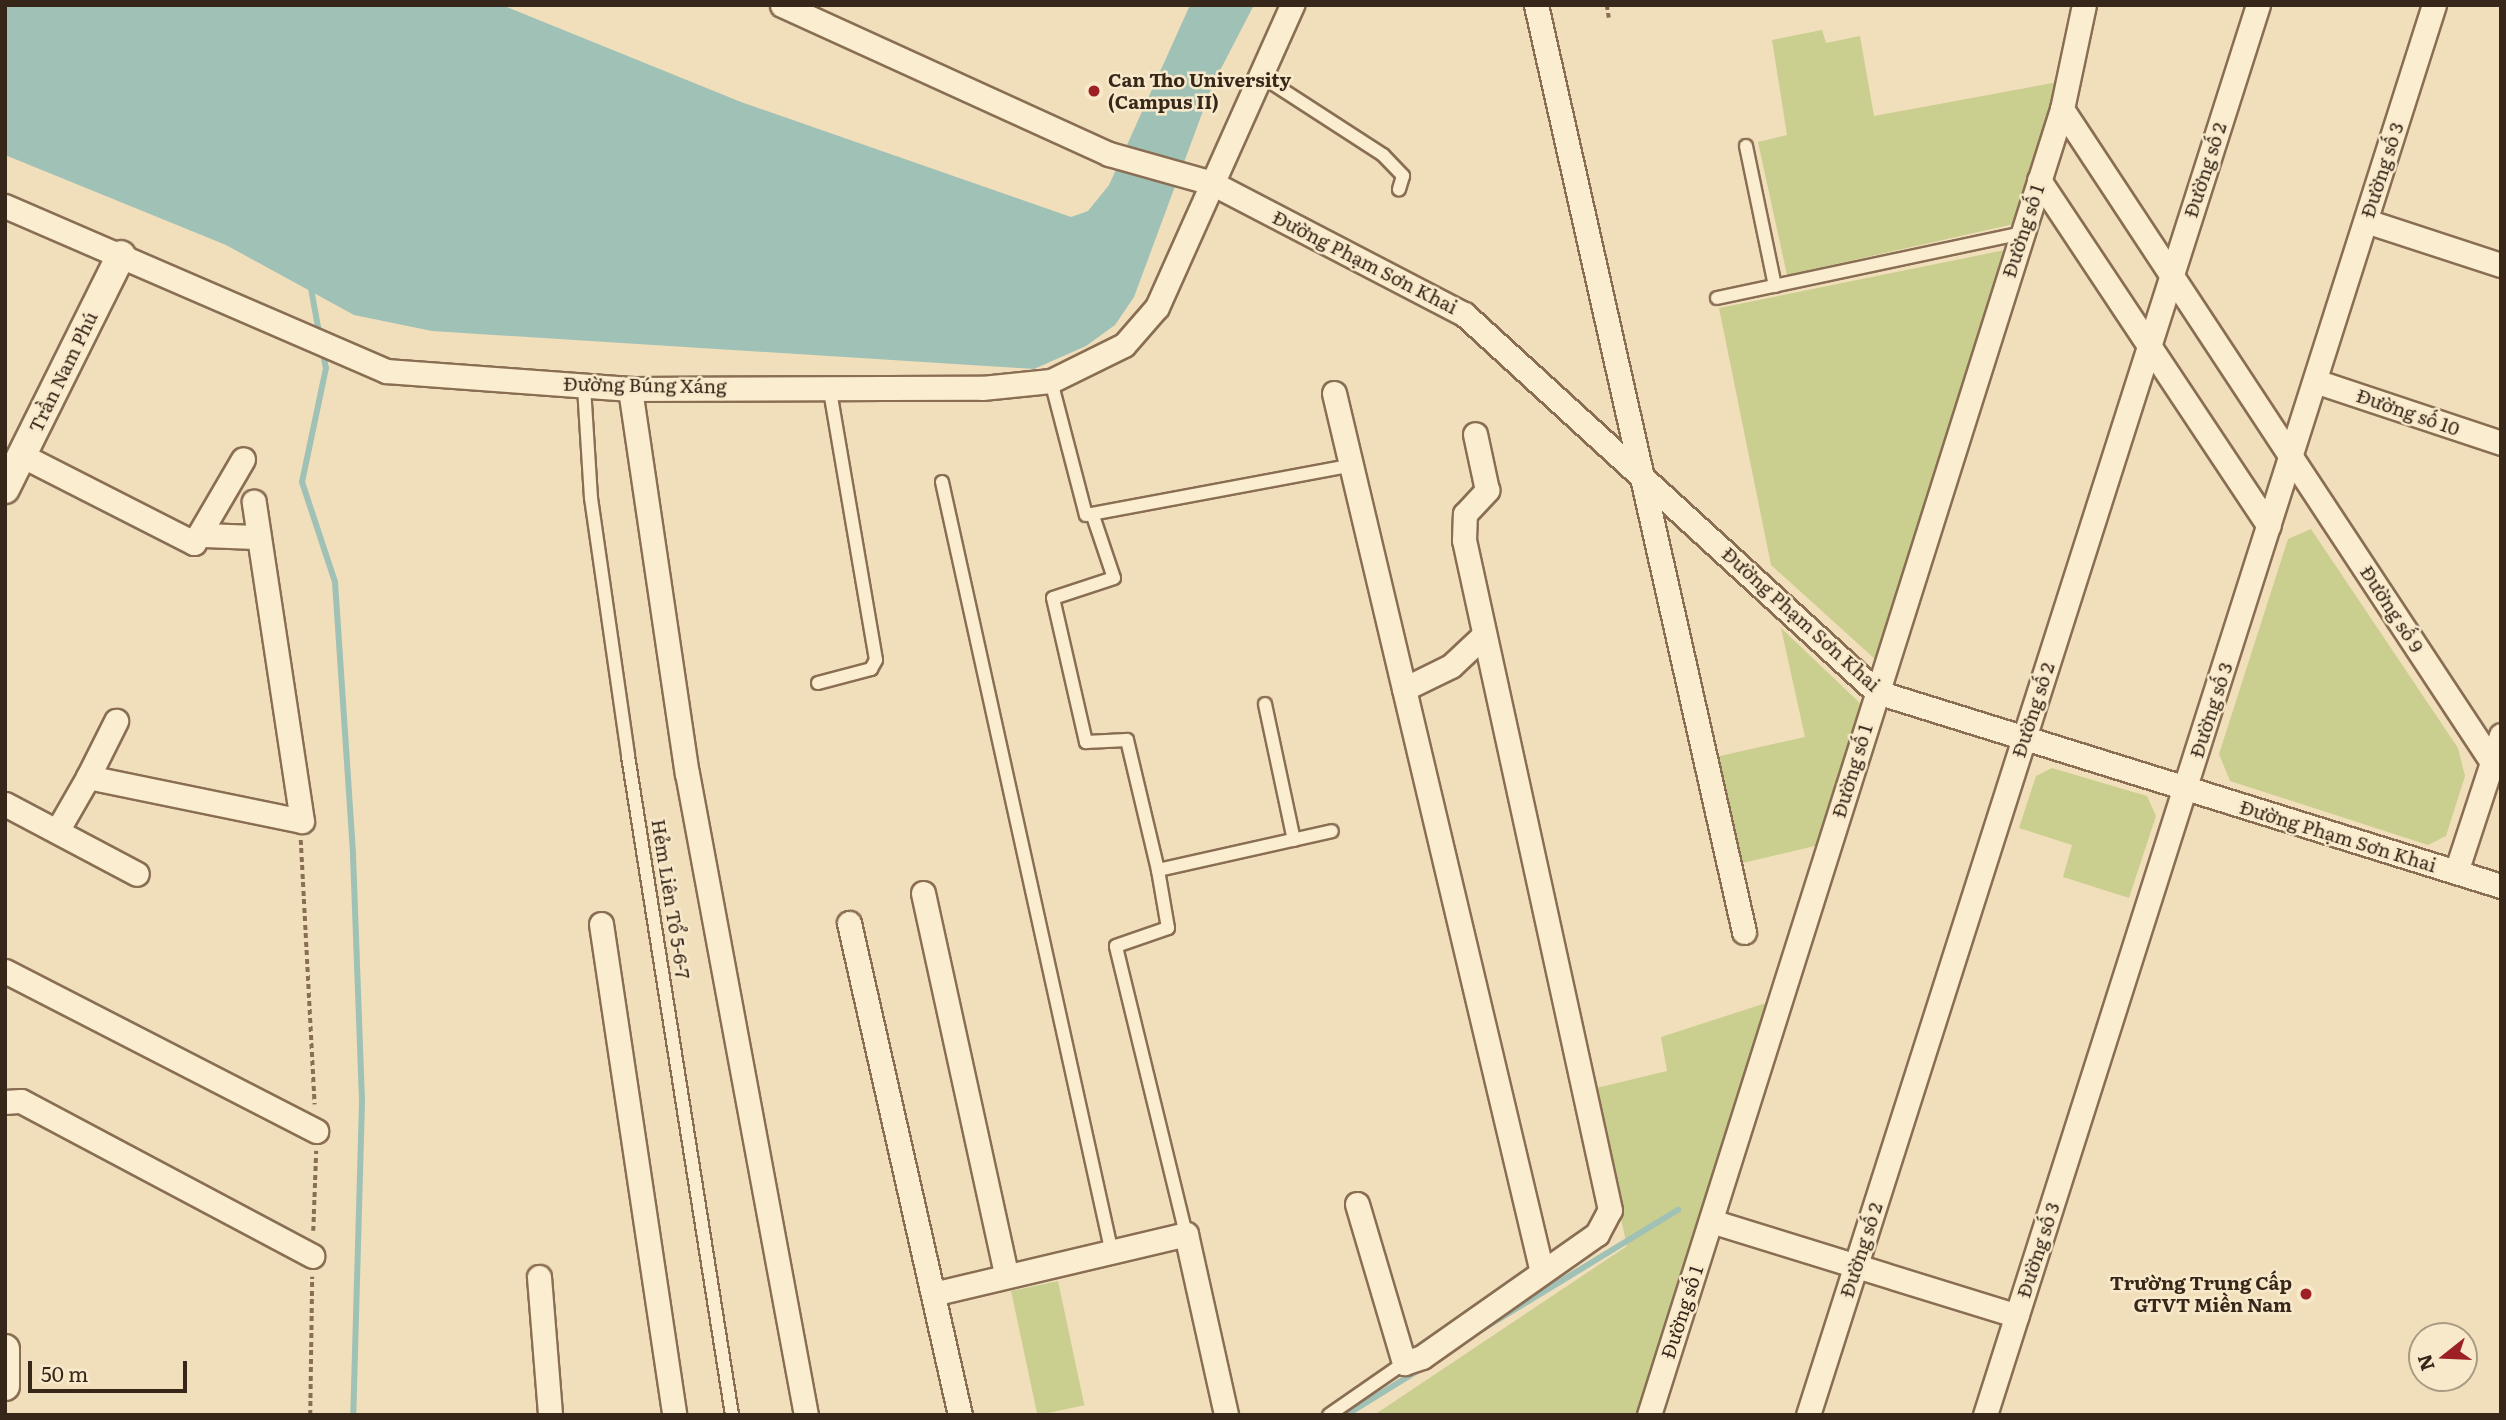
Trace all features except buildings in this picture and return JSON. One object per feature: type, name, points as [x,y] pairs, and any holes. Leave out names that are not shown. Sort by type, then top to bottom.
[{"type":"street","name":"Đường Phạm Sơn Khai","points":[[782,5],[1110,154],[1203,182],[1464,314],[1641,473],[1877,692],[2023,740],[2501,886]]},
{"type":"street","name":"Đường Búng Xáng","points":[[5,206],[386,370],[631,389],[829,386],[982,388],[1051,381],[1124,345],[1157,307],[1203,182],[1292,5]]},
{"type":"street","points":[[1536,5],[1744,932]]},
{"type":"street","name":"Đường số 1","points":[[1649,1415],[2062,109],[2084,5]]},
{"type":"street","name":"Đường số 2","points":[[1808,1415],[2258,5]]},
{"type":"street","name":"Đường số 3","points":[[1985,1415],[2434,5]]},
{"type":"street","name":"Đường số 9","points":[[2062,109],[2492,762]]},
{"type":"street","points":[[2039,180],[2269,526]]},
{"type":"street","points":[[2366,220],[2501,265]]},
{"type":"street","name":"Trần Nam Phú","points":[[5,489],[121,255]]},
{"type":"street","name":"Đường số 10","points":[[2315,381],[2501,443]]},
{"type":"street","points":[[631,389],[687,773],[806,1415]]},
{"type":"street","points":[[1334,393],[1542,1272]]},
{"type":"street","points":[[1357,1204],[1404,1363],[1604,1228],[1610,1210],[1464,540],[1465,514],[1487,491],[1475,434]]},
{"type":"street","points":[[21,455],[194,543],[204,535],[243,459]]},
{"type":"street","points":[[88,777],[302,821],[256,537],[254,502]]},
{"type":"street","points":[[204,535],[256,537]]},
{"type":"street","points":[[1404,689],[1451,666],[1484,635]]},
{"type":"street","points":[[57,831],[116,720]]},
{"type":"street","points":[[2456,872],[2501,735]]},
{"type":"street","points":[[5,804],[137,874]]},
{"type":"street","points":[[923,893],[1006,1275]]},
{"type":"street","points":[[849,923],[960,1415]]},
{"type":"street","points":[[601,924],[674,1415]]},
{"type":"street","points":[[5,971],[316,1131]]},
{"type":"street","points":[[5,1102],[21,1101],[312,1256]]},
{"type":"street","points":[[1711,1221],[2017,1316]]},
{"type":"street","points":[[933,1294],[1111,1249],[1186,1234],[1226,1415]]},
{"type":"street","points":[[539,1277],[550,1415]]},
{"type":"street","points":[[5,1349],[5,1386]]},
{"type":"lane","points":[[1258,74],[1383,155],[1403,176],[1399,189]]},
{"type":"lane","points":[[1746,146],[1775,286]]},
{"type":"lane","points":[[1717,298],[2022,233]]},
{"type":"lane","points":[[1051,381],[1082,512],[1093,516],[1352,465]]},
{"type":"lane","points":[[818,683],[870,669],[876,660],[829,386]]},
{"type":"lane","name":"Hẻm Liên Tổ 5-6-7","points":[[584,387],[591,498],[628,756],[732,1415]]},
{"type":"lane","points":[[942,482],[1111,1249]]},
{"type":"lane","points":[[1093,516],[1114,578],[1054,598],[1086,742],[1127,740],[1158,870],[1168,928],[1123,941],[1115,955],[1186,1234]]},
{"type":"lane","points":[[1265,704],[1294,840]]},
{"type":"lane","points":[[1158,870],[1332,831]]},
{"type":"lane","points":[[1329,1415],[1404,1363]]},
{"type":"path","points":[[1607,5],[1609,18]]},
{"type":"green space","points":[[1822,30],[1826,43],[1860,36],[1874,116],[2058,82],[2014,224],[1787,275],[1758,142],[1787,135],[1772,40]]},
{"type":"green space","points":[[2005,250],[1876,660],[1771,565],[1719,308]]},
{"type":"green space","points":[[2311,529],[2458,748],[2465,776],[2446,836],[2428,845],[2230,781],[2219,754],[2288,539]]},
{"type":"green space","points":[[1781,628],[1862,705],[1819,845],[1734,865],[1711,758],[1805,737]]},
{"type":"green space","points":[[2052,768],[2147,796],[2156,816],[2129,898],[2063,877],[2072,845],[2019,828],[2036,776]]},
{"type":"green space","points":[[1769,1002],[1639,1415],[1374,1415],[1627,1246],[1592,1089],[1667,1071],[1661,1037]]},
{"type":"green space","points":[[1058,1281],[1084,1405],[1037,1415],[1011,1291]]},
{"type":"water","points":[[5,5],[502,5],[741,102],[1071,217],[1088,211],[1109,185],[1190,5],[1254,5],[1213,84],[1134,297],[1115,325],[1086,346],[1034,369],[432,331],[354,315],[226,245],[5,155]]},
{"type":"waterway","points":[[310,283],[320,338]]},
{"type":"waterway","points":[[322,348],[326,368],[302,482],[335,582],[353,855],[362,1102],[353,1415]]},
{"type":"waterway","points":[[1463,1341],[1678,1210]]},
{"type":"waterway","points":[[1346,1415],[1422,1368]]},
{"type":"place","name":"Can Tho University (Campus II)","points":[[1094,91]]},
{"type":"place","name":"Trường Trung Cấp GTVT Miền Nam","points":[[2306,1294]]}]
